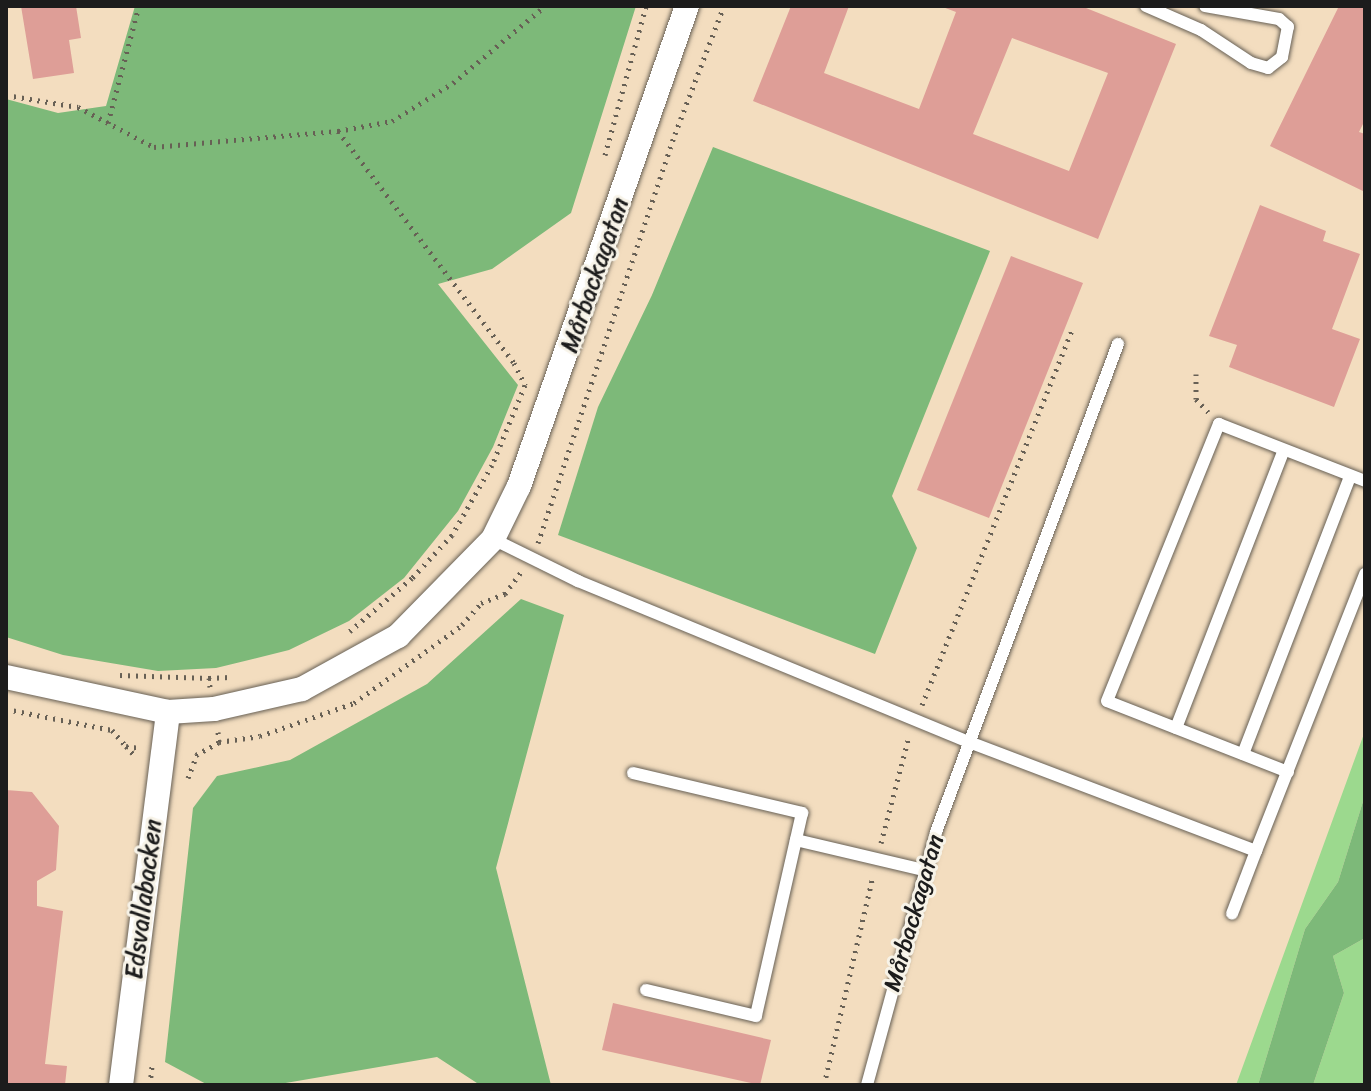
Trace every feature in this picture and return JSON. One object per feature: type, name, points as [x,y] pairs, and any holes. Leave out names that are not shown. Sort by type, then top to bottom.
[{"type":"street","name":"Mårbackagatan","points":[[6,677],[168,712],[214,709],[302,689],[398,636],[493,539],[537,442],[687,6]]},
{"type":"street","name":"Edsvallabacken","points":[[121,1085],[168,712]]},
{"type":"lane","points":[[1146,6],[1201,30],[1251,63],[1268,68],[1282,57],[1288,27],[1279,19],[1205,6]]},
{"type":"lane","name":"Mårbackagatan","points":[[867,1085],[924,870],[1118,344]]},
{"type":"lane","points":[[1288,772],[1107,701],[1219,424],[1365,481]]},
{"type":"lane","points":[[1176,728],[1284,450]]},
{"type":"lane","points":[[1243,754],[1350,476]]},
{"type":"lane","points":[[493,539],[531,558],[969,742],[1256,851]]},
{"type":"lane","points":[[1232,914],[1365,574]]},
{"type":"lane","points":[[633,773],[802,813],[756,1016],[646,990]]},
{"type":"lane","points":[[796,840],[924,870]]},
{"type":"path","points":[[108,123],[139,6]]},
{"type":"path","points":[[6,95],[78,107],[154,147],[338,131],[392,121],[453,83],[545,6]]},
{"type":"path","points":[[600,170],[646,6]]},
{"type":"path","points":[[6,709],[112,730],[126,746],[197,755],[219,742],[311,722],[354,703],[462,625],[481,603],[505,594],[531,558],[724,6]]},
{"type":"path","points":[[338,131],[514,363],[525,385]]},
{"type":"path","points":[[824,1085],[877,859],[917,718],[1073,327]]},
{"type":"path","points":[[344,636],[412,578],[452,535],[492,465],[529,373]]},
{"type":"path","points":[[1196,374],[1196,399],[1219,424]]},
{"type":"path","points":[[219,742],[209,678],[246,675]]},
{"type":"green space","points":[[135,6],[636,6],[571,213],[492,269],[438,284],[518,385],[493,447],[458,511],[404,578],[349,621],[289,650],[216,668],[158,671],[63,655],[6,637],[6,99],[58,113],[106,106]]},
{"type":"green space","points":[[713,147],[990,251],[892,496],[917,548],[875,654],[558,535],[598,407],[652,295]]},
{"type":"green space","points":[[521,599],[564,615],[496,868],[551,1085],[480,1085],[437,1057],[274,1085],[208,1085],[165,1062],[193,808],[217,776],[290,760],[427,684]]},
{"type":"green space","points":[[1365,731],[1365,795],[1338,882],[1305,929],[1258,1085],[1236,1085]]},
{"type":"green space","points":[[1365,795],[1365,938],[1333,956],[1344,993],[1313,1085],[1258,1085],[1305,929],[1338,882]]},
{"type":"green space","points":[[1365,938],[1365,1085],[1313,1085],[1344,993],[1333,956]]},
{"type":"building","points":[[21,6],[76,6],[81,38],[69,40],[74,73],[33,79]]},
{"type":"building","points":[[791,6],[849,6],[824,73],[919,109],[956,12],[940,6],[1081,6],[1176,44],[1098,239],[753,101]],"holes":[[[1012,38],[1108,73],[1069,171],[973,134]]]},
{"type":"building","points":[[1339,6],[1365,6],[1365,120],[1359,132],[1365,134],[1365,192],[1270,146]]},
{"type":"building","points":[[1260,205],[1326,231],[1323,241],[1360,254],[1332,329],[1360,339],[1334,407],[1229,367],[1237,345],[1209,336]]},
{"type":"building","points":[[1011,256],[1083,283],[989,518],[917,490]]},
{"type":"building","points":[[6,790],[32,792],[59,826],[56,870],[37,881],[37,906],[63,911],[45,1064],[67,1066],[65,1085],[6,1085]]},
{"type":"building","points":[[613,1003],[771,1040],[760,1085],[602,1050]]}]
